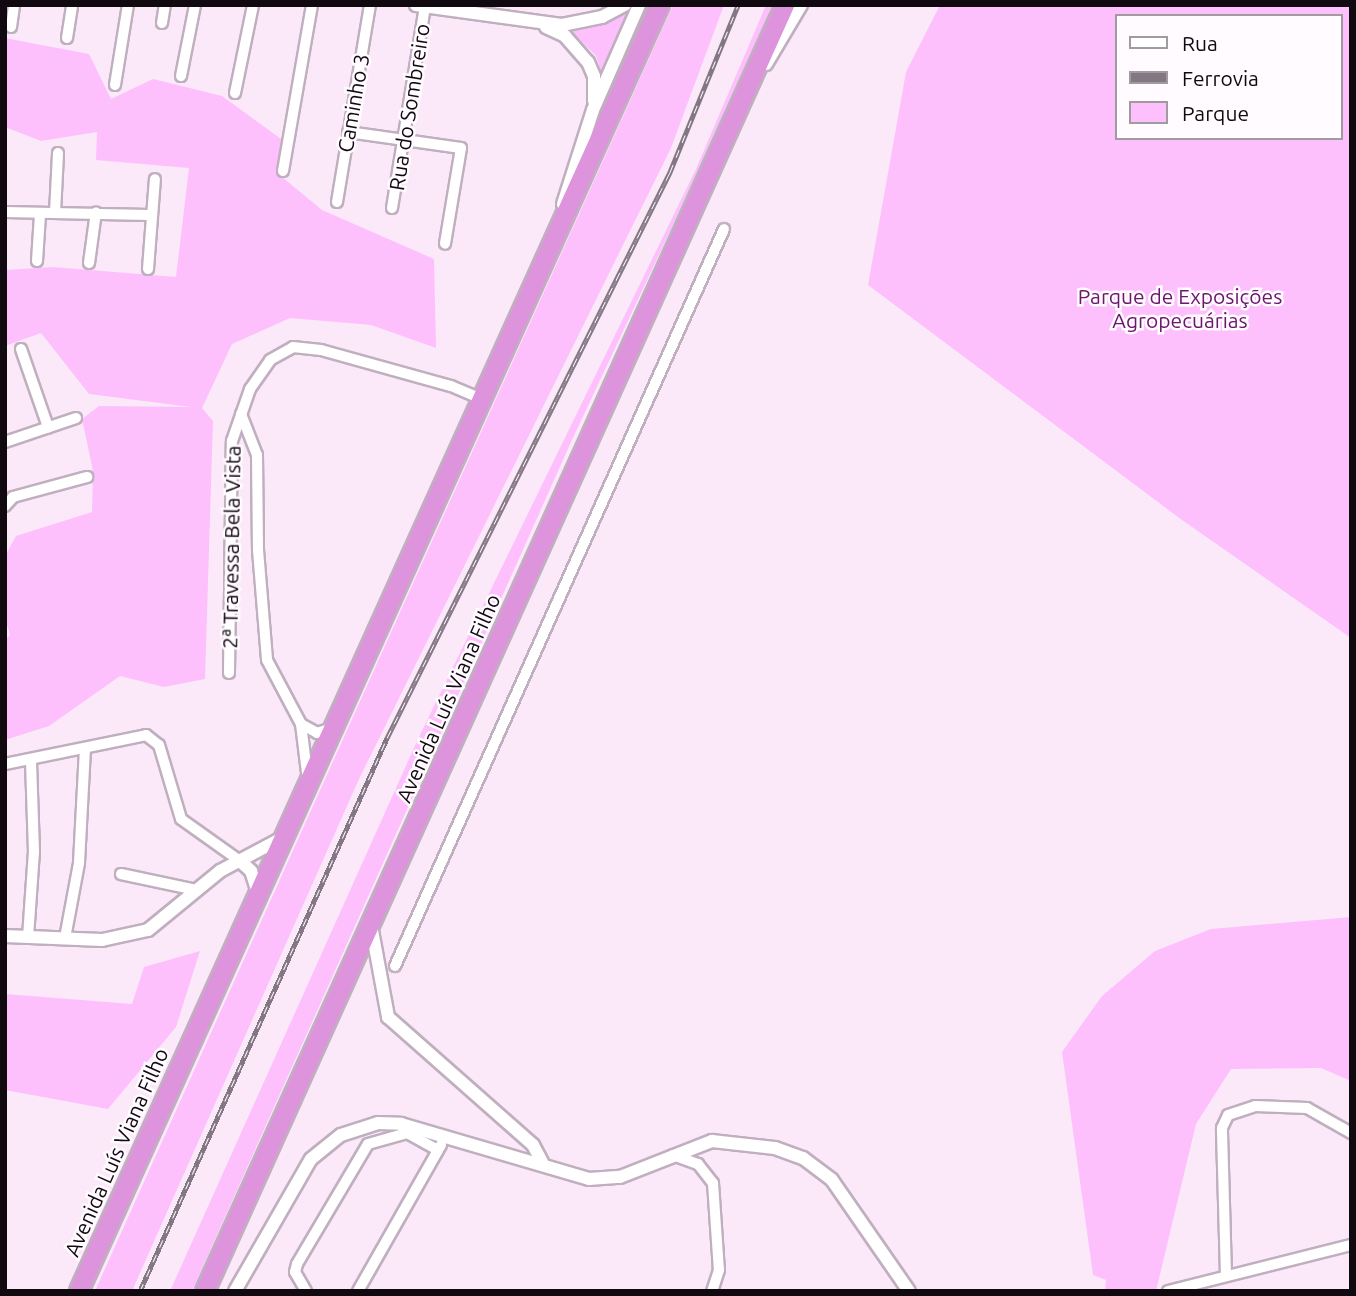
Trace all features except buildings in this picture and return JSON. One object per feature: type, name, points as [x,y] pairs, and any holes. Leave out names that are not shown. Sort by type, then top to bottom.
[{"type":"highway","name":"Avenida Luís Viana Filho","points":[[79,1291],[660,5]]},
{"type":"highway","name":"Avenida Luís Viana Filho","points":[[205,1291],[785,5]]},
{"type":"main road","points":[[421,6],[542,25],[580,24],[625,5]]},
{"type":"main road","name":"Avenida Luís Viana Filho","points":[[542,266],[593,110],[639,5]]},
{"type":"main road","name":"Avenida Luís Viana Filho","points":[[730,124],[801,5]]},
{"type":"main road","points":[[542,25],[565,36],[588,62],[595,83],[593,110]]},
{"type":"main road","points":[[5,936],[102,940],[148,930],[196,890],[240,861],[284,838]]},
{"type":"main road","points":[[240,861],[251,871],[257,893]]},
{"type":"main road","points":[[370,923],[388,1017],[533,1145],[542,1162],[603,1180],[671,1154],[730,1140],[803,1158],[832,1181],[909,1291]]},
{"type":"main road","points":[[235,1291],[292,1187],[330,1141],[378,1122],[401,1124],[536,1166],[542,1162]]},
{"type":"street","points":[[11,27],[14,5]]},
{"type":"street","points":[[67,38],[72,5]]},
{"type":"street","points":[[115,85],[128,5]]},
{"type":"street","points":[[162,23],[165,5]]},
{"type":"street","points":[[181,76],[195,5]]},
{"type":"street","points":[[235,93],[253,5]]},
{"type":"street","points":[[283,171],[312,5]]},
{"type":"street","name":"Caminho 3","points":[[337,202],[370,5]]},
{"type":"street","name":"Rua do Sombreiro","points":[[392,208],[421,6]]},
{"type":"street","points":[[348,132],[461,148],[445,244]]},
{"type":"street","points":[[55,212],[58,153]]},
{"type":"street","points":[[148,269],[149,215],[155,179]]},
{"type":"street","points":[[5,212],[149,215]]},
{"type":"street","points":[[89,263],[96,212]]},
{"type":"street","points":[[37,261],[40,214]]},
{"type":"street","points":[[379,974],[397,962],[485,773],[724,229]]},
{"type":"street","name":"2ª Travessa Bela Vista","points":[[229,673],[232,441],[255,379],[270,360],[293,347],[321,349],[451,386],[481,399]]},
{"type":"street","points":[[21,349],[48,426]]},
{"type":"street","points":[[241,414],[257,455],[267,660],[301,724],[308,761],[301,801]]},
{"type":"street","points":[[5,442],[76,418]]},
{"type":"street","points":[[5,506],[13,497],[87,477]]},
{"type":"street","points":[[301,724],[317,733],[335,726]]},
{"type":"street","points":[[5,764],[31,761],[142,734],[156,741],[181,819],[240,861]]},
{"type":"street","points":[[65,938],[80,856],[85,748]]},
{"type":"street","points":[[28,937],[34,852],[31,761]]},
{"type":"street","points":[[121,874],[196,890]]},
{"type":"street","points":[[1226,1275],[1222,1128],[1228,1115],[1255,1106],[1307,1108],[1351,1133]]},
{"type":"street","points":[[306,1291],[295,1272],[297,1264],[368,1144],[407,1133],[438,1150]]},
{"type":"street","points":[[358,1291],[444,1137]]},
{"type":"street","points":[[671,1154],[698,1164],[713,1183],[719,1270],[712,1291]]},
{"type":"street","points":[[1168,1291],[1351,1245]]},
{"type":"green space","points":[[673,5],[724,5],[671,148],[359,779],[132,1291],[95,1291]]},
{"type":"green space","points":[[766,5],[772,5],[734,95],[571,442],[192,1291],[170,1291],[418,739],[696,169]]},
{"type":"green space","name":"Parque de Exposições Agropecuárias","points":[[940,5],[1351,5],[1351,638],[1182,520],[868,285],[906,72]]},
{"type":"green space","points":[[634,6],[602,76],[596,56],[570,30]]},
{"type":"green space","points":[[5,38],[89,54],[111,99],[153,79],[222,96],[288,144],[282,177],[322,210],[434,259],[436,348],[371,325],[290,318],[232,344],[202,408],[213,421],[205,679],[164,687],[120,676],[49,726],[5,740],[5,640],[10,635],[5,618],[5,556],[16,536],[92,512],[93,471],[82,419],[99,406],[191,407],[89,394],[41,333],[5,346],[5,270],[53,267],[176,277],[189,168],[96,160],[97,132],[41,141],[5,127]]},
{"type":"green space","points":[[1351,917],[1351,1081],[1321,1068],[1231,1069],[1196,1124],[1156,1291],[1105,1291],[1106,1280],[1093,1275],[1062,1052],[1102,996],[1155,951],[1211,929]]},
{"type":"green space","points":[[200,951],[176,1027],[108,1109],[5,1090],[5,994],[132,1004],[144,967]]},
{"type":"railway","points":[[140,1291],[387,738],[670,172],[738,5]]}]
